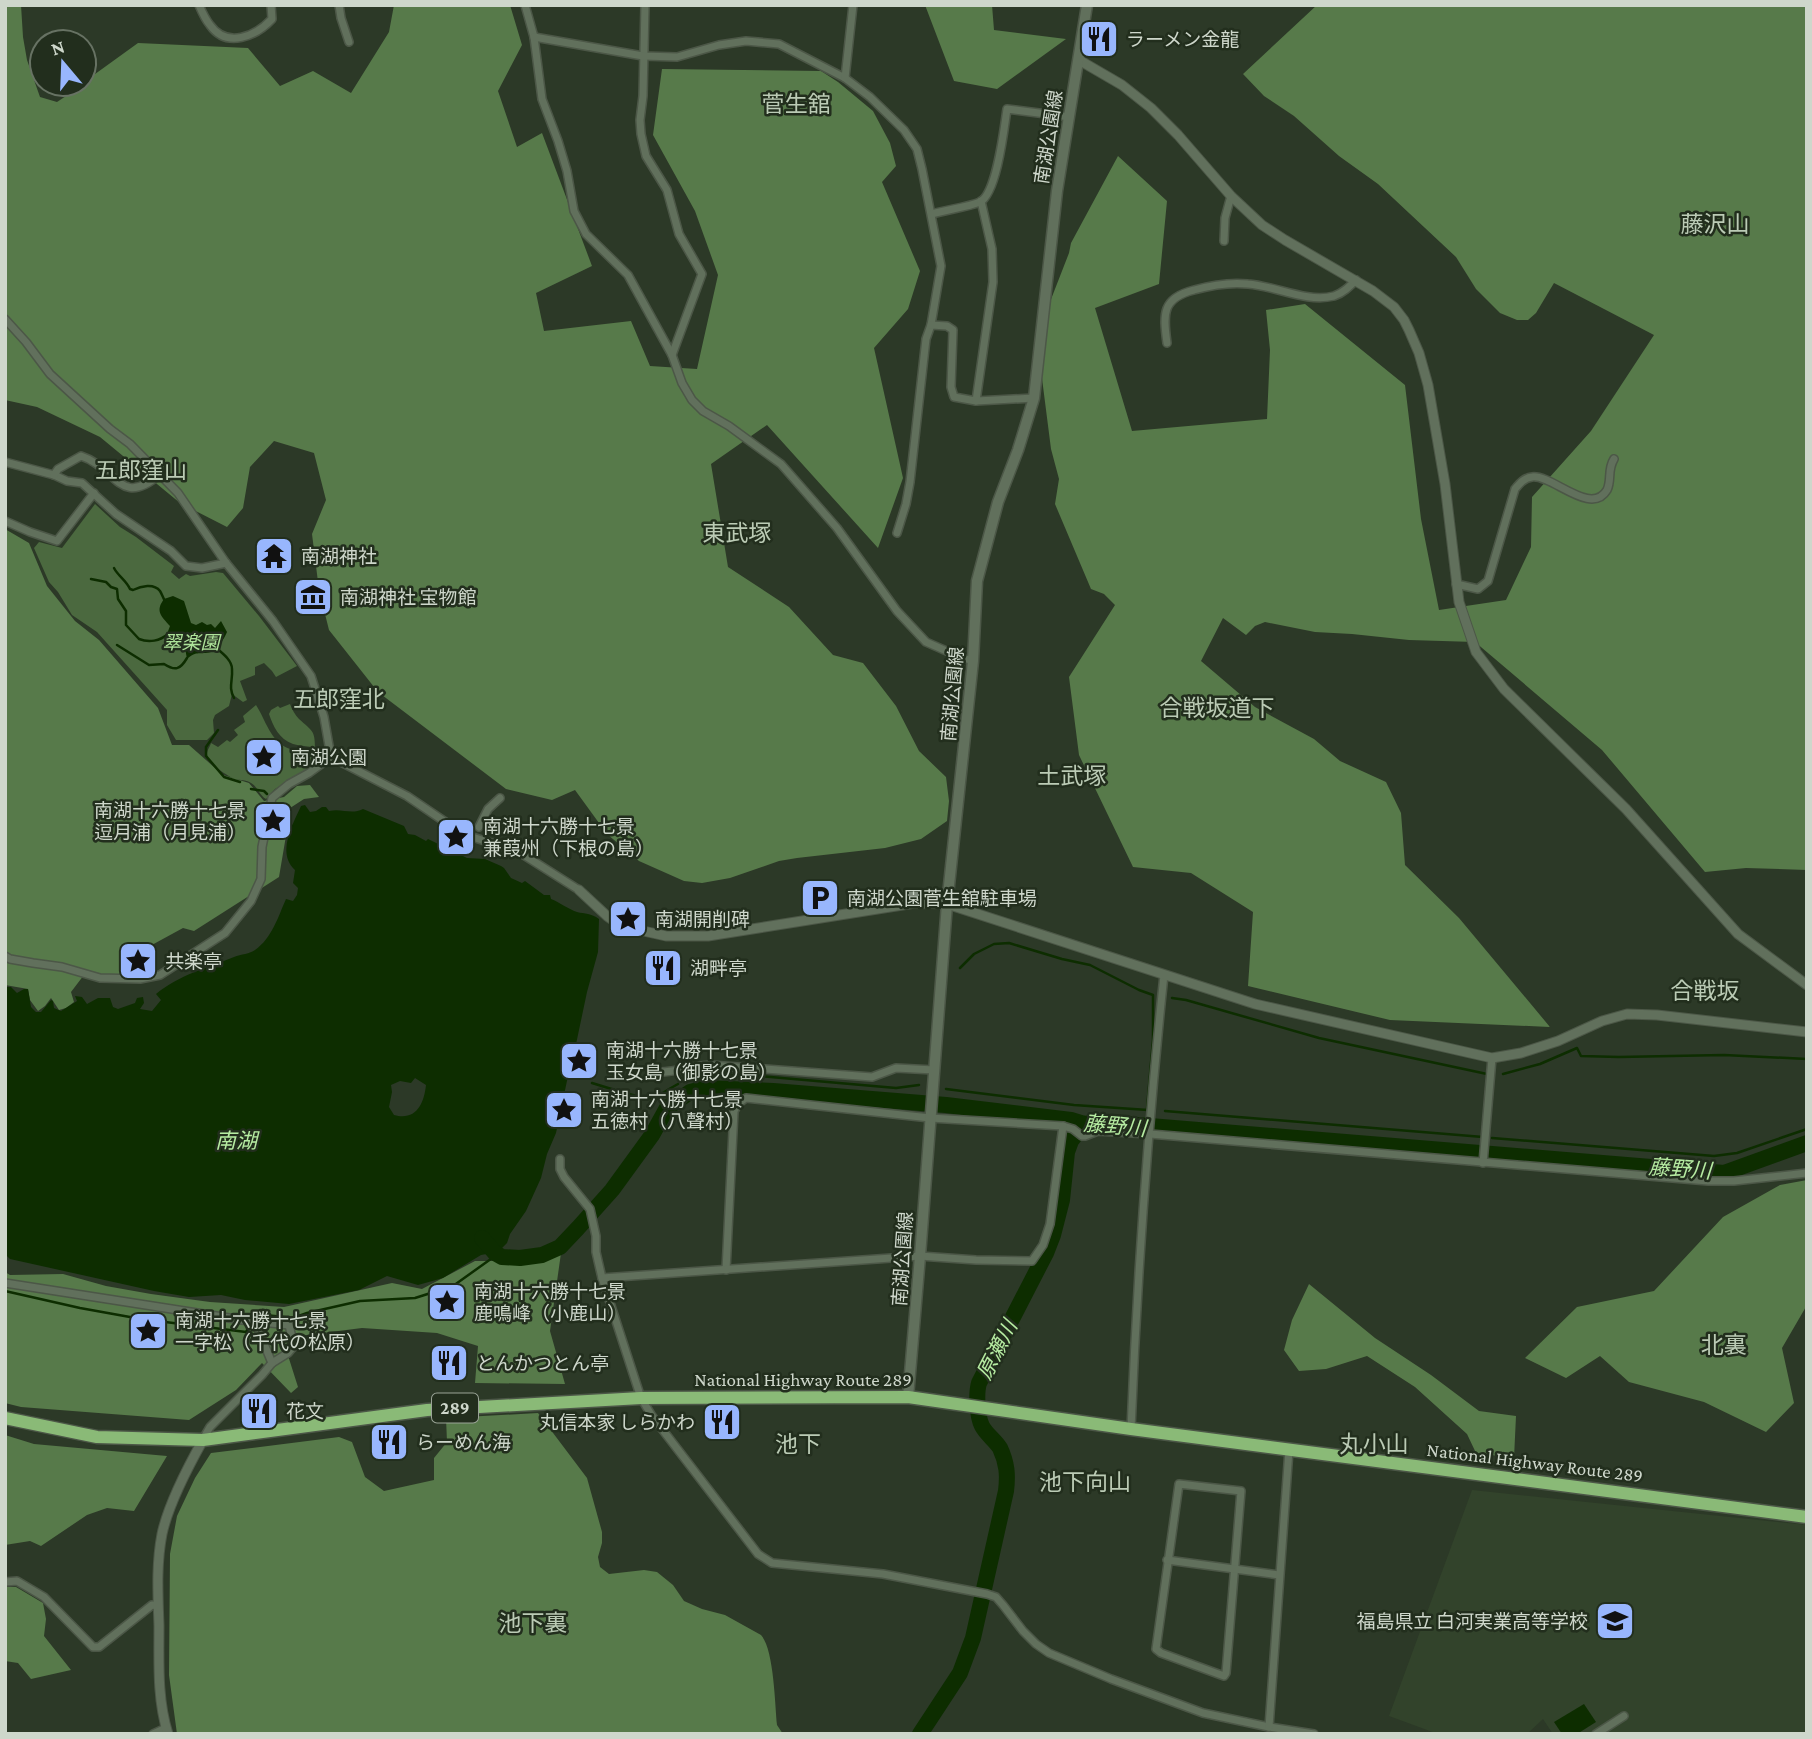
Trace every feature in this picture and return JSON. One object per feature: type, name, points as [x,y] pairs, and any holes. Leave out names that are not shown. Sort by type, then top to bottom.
[{"type":"highway","name":"National Highway Route 289","points":[[5,1418],[97,1437],[203,1440],[427,1410],[641,1398],[908,1397],[1130,1429],[1807,1517]]},
{"type":"main road","name":"南湖公園線","points":[[908,1397],[947,904],[973,661],[976,581],[1034,398],[1057,191],[1087,5]]},
{"type":"street","points":[[199,5],[211,27],[230,38],[242,38],[263,28],[272,19],[271,5]]},
{"type":"street","points":[[340,5],[341,18],[349,42]]},
{"type":"street","points":[[525,5],[534,37],[542,99],[567,171],[574,211],[586,234],[628,275],[673,355],[682,383],[692,400],[703,411],[729,426],[781,464],[837,528],[898,611],[926,642],[973,661]]},
{"type":"street","points":[[645,5],[641,134],[646,156],[667,190],[679,234],[702,274],[673,355]]},
{"type":"street","points":[[845,78],[853,5]]},
{"type":"street","points":[[534,37],[643,56],[677,57],[719,45],[746,41],[779,44],[845,78],[870,97],[904,130],[917,149],[941,266],[926,340],[908,493],[897,533]]},
{"type":"street","points":[[1079,60],[1122,85],[1151,108],[1231,196],[1262,225],[1373,291],[1394,307],[1404,320],[1419,353],[1428,385],[1446,484],[1459,601],[1476,652],[1504,689],[1626,809],[1738,934],[1807,985]]},
{"type":"street","points":[[932,214],[981,201],[988,194],[994,183],[1007,109],[1070,117]]},
{"type":"street","points":[[1224,241],[1225,218],[1231,196]]},
{"type":"street","points":[[976,401],[993,282],[992,249],[981,201]]},
{"type":"street","points":[[1167,343],[1164,320],[1168,304],[1187,292],[1230,283],[1326,297],[1345,291],[1356,281]]},
{"type":"street","points":[[5,320],[50,374],[130,444],[178,493],[226,564],[273,621],[311,676],[324,717],[331,757]]},
{"type":"street","points":[[931,325],[947,326],[953,330],[951,387],[954,397],[976,401],[1034,398]]},
{"type":"street","points":[[54,475],[58,469],[81,456],[94,460],[127,487],[137,488],[149,484],[160,474]]},
{"type":"street","points":[[1457,584],[1478,589],[1488,580],[1515,489],[1523,480],[1535,476],[1544,478],[1572,493],[1589,499],[1597,498],[1607,491],[1610,466],[1614,459]]},
{"type":"street","points":[[5,462],[82,483],[116,514],[171,551],[186,566],[202,568],[226,564]]},
{"type":"street","points":[[5,522],[57,541],[94,493]]},
{"type":"street","points":[[331,757],[407,796],[463,834],[519,852],[579,890],[621,926],[666,936],[708,936],[915,902],[947,904],[1255,1004],[1492,1058],[1521,1053],[1558,1041],[1602,1021],[1627,1014],[1807,1032]]},
{"type":"street","points":[[5,956],[33,964],[62,967],[100,978],[140,979],[160,975],[225,933],[251,901],[261,879],[262,847],[272,798],[331,757]]},
{"type":"street","points":[[479,827],[488,809],[500,798]]},
{"type":"street","points":[[1130,1429],[1134,1336],[1164,975]]},
{"type":"street","points":[[1483,1163],[1492,1058]]},
{"type":"street","points":[[660,1072],[699,1065],[872,1077],[896,1069],[934,1070]]},
{"type":"street","points":[[726,1270],[734,1111],[739,1102],[746,1098],[930,1118],[1063,1126],[1082,1136],[1098,1131],[1150,1134],[1708,1181],[1807,1173]]},
{"type":"street","points":[[602,1278],[920,1256],[1032,1261],[1043,1245],[1050,1224],[1063,1126]]},
{"type":"street","points":[[560,1159],[564,1177],[590,1209],[602,1278],[641,1398],[758,1554],[772,1563],[883,1574],[984,1593],[996,1597],[1023,1631],[1049,1653],[1203,1713],[1314,1734]]},
{"type":"street","points":[[5,1283],[289,1325],[293,1346],[288,1353],[272,1363],[210,1427],[168,1513],[158,1561],[160,1691],[167,1731],[153,1734]]},
{"type":"street","points":[[255,1322],[272,1363]]},
{"type":"street","points":[[1269,1727],[1289,1450]]},
{"type":"street","points":[[1179,1484],[1241,1491],[1224,1676],[1161,1653],[1156,1648],[1167,1560],[1179,1484]]},
{"type":"street","points":[[1167,1560],[1279,1575]]},
{"type":"street","points":[[5,1582],[17,1581],[44,1597],[93,1647],[100,1647],[152,1605],[159,1606]]},
{"type":"street","points":[[1595,1734],[1624,1716]]},
{"type":"shaded area","points":[[5,5],[21,5],[28,63],[28,98],[43,98],[57,102],[63,98],[98,98],[98,72],[138,43],[248,48],[280,86],[313,71],[351,93],[389,32],[394,5],[510,5],[522,45],[498,91],[517,147],[542,133],[592,266],[536,293],[544,331],[631,321],[650,366],[697,369],[718,275],[695,211],[653,135],[662,69],[821,71],[873,111],[890,143],[896,166],[882,182],[920,271],[908,309],[874,348],[903,478],[878,548],[767,425],[711,464],[728,567],[789,607],[833,655],[863,663],[896,706],[919,751],[946,777],[949,801],[947,821],[921,839],[885,848],[779,861],[730,878],[702,883],[684,881],[639,861],[607,834],[575,790],[552,800],[506,789],[378,692],[329,630],[319,590],[312,534],[326,500],[314,453],[274,441],[250,467],[243,508],[227,527],[180,503],[100,437],[37,407],[5,400]]},
{"type":"shaded area","points":[[925,5],[992,5],[994,30],[1066,39],[997,89],[954,81]]},
{"type":"shaded area","points":[[1317,5],[1807,5],[1807,870],[1746,868],[1705,872],[1602,750],[1475,642],[1409,640],[1315,632],[1265,622],[1255,626],[1246,635],[1223,618],[1201,661],[1255,707],[1314,739],[1340,761],[1386,782],[1401,813],[1405,865],[1459,918],[1550,1027],[1390,1020],[1248,986],[1253,912],[1191,873],[1133,867],[1079,755],[1069,677],[1115,605],[1104,594],[1091,589],[1055,504],[1059,479],[1051,449],[1039,355],[1041,325],[1071,243],[1118,156],[1167,201],[1159,284],[1095,308],[1132,431],[1267,419],[1270,350],[1266,310],[1305,304],[1405,385],[1421,519],[1439,610],[1506,600],[1531,547],[1532,497],[1591,431],[1654,335],[1554,283],[1536,313],[1528,320],[1517,320],[1500,313],[1476,289],[1456,257],[1378,184],[1339,156],[1294,116],[1264,96],[1243,74]]},
{"type":"shaded area","points":[[5,529],[29,543],[47,586],[75,621],[99,640],[158,708],[172,745],[189,745],[223,775],[249,783],[264,801],[284,797],[297,786],[310,785],[319,797],[304,799],[287,810],[288,824],[279,877],[194,931],[183,928],[150,946],[146,953],[128,960],[132,973],[110,977],[87,971],[71,992],[74,1002],[59,1010],[51,998],[38,1011],[30,1000],[28,989],[5,985]]},
{"type":"shaded area","points":[[1807,1180],[1807,1305],[1782,1348],[1794,1403],[1766,1432],[1704,1402],[1629,1382],[1600,1356],[1566,1378],[1525,1358],[1577,1307],[1654,1291],[1723,1217],[1780,1185]]},
{"type":"shaded area","points":[[562,1246],[550,1331],[565,1384],[475,1383],[478,1346],[437,1333],[362,1328],[291,1337],[285,1346],[298,1387],[291,1393],[262,1363],[236,1390],[189,1420],[21,1407],[5,1403],[5,1272],[10,1275],[63,1274],[106,1286],[151,1294],[210,1302],[284,1307],[392,1283],[422,1289],[475,1261],[519,1261]]},
{"type":"shaded area","points":[[1309,1284],[1375,1338],[1479,1411],[1516,1416],[1514,1458],[1476,1453],[1467,1434],[1415,1387],[1367,1356],[1326,1369],[1299,1371],[1284,1350],[1292,1320]]},
{"type":"shaded area","points":[[538,1413],[587,1478],[602,1532],[598,1557],[600,1567],[609,1574],[644,1570],[657,1572],[673,1585],[684,1601],[725,1615],[761,1635],[769,1652],[777,1725],[783,1734],[177,1734],[169,1675],[170,1554],[177,1516],[195,1478],[211,1453],[339,1437],[352,1442],[365,1477],[384,1491],[434,1480],[434,1458],[447,1442],[446,1418]]},
{"type":"shaded area","points":[[5,1435],[34,1444],[167,1456],[134,1511],[107,1508],[87,1515],[41,1546],[30,1541],[5,1545]]},
{"type":"shaded area","name":"福島県立 白河実業高等学校","points":[[1472,1490],[1807,1525],[1807,1734],[1553,1734],[1543,1719],[1527,1734],[1438,1734],[1389,1716]]},
{"type":"shaded area","points":[[5,1587],[16,1587],[43,1603],[46,1619],[44,1636],[71,1670],[31,1679],[18,1663],[5,1661]]},
{"type":"green space","name":"翠楽園","points":[[95,504],[120,527],[174,566],[171,572],[179,579],[186,574],[190,576],[223,573],[297,666],[276,677],[264,663],[255,667],[255,675],[240,681],[247,700],[243,702],[232,694],[229,706],[215,715],[214,733],[207,740],[176,740],[167,725],[167,710],[97,632],[72,615],[49,582],[34,548],[39,542],[62,548]]},
{"type":"green space","points":[[290,704],[312,731],[315,748],[288,742],[275,727],[269,714],[271,710]]},
{"type":"green space","points":[[256,705],[278,741],[290,749],[312,755],[314,766],[275,789],[266,799],[251,783],[235,779],[218,769],[207,754],[211,743],[218,747],[238,735],[234,730],[245,722],[243,716]]},
{"type":"water","points":[[173,596],[184,601],[191,623],[196,625],[202,622],[215,628],[221,621],[227,632],[214,651],[196,654],[187,659],[185,648],[172,641],[167,634],[170,626],[160,610],[164,599]]},
{"type":"water","name":"南湖","points":[[305,805],[310,812],[322,807],[329,811],[363,809],[404,826],[408,834],[426,841],[428,839],[467,858],[485,859],[501,866],[511,878],[522,883],[525,881],[574,911],[599,919],[598,952],[575,1049],[576,1066],[568,1076],[556,1133],[541,1178],[507,1243],[498,1252],[481,1255],[443,1278],[418,1285],[387,1276],[359,1290],[289,1304],[221,1295],[189,1297],[10,1259],[5,1254],[5,987],[11,987],[17,993],[28,989],[31,1007],[36,1012],[41,1012],[51,1000],[54,1008],[61,1011],[77,1001],[75,996],[82,997],[87,1004],[98,998],[110,998],[113,1007],[118,1009],[143,997],[144,1003],[140,1009],[152,1011],[161,1000],[156,994],[174,982],[253,951],[270,933],[286,899],[293,901],[297,895],[298,888],[293,883],[295,870],[289,863],[286,847],[301,806]],"holes":[[[415,1078],[426,1085],[418,1109],[408,1116],[394,1115],[389,1107],[391,1085],[400,1081],[411,1083]]]},
{"type":"water","points":[[1584,1704],[1596,1722],[1577,1734],[1562,1734],[1554,1722]]},
{"type":"waterway","points":[[114,568],[130,589],[154,587],[160,591],[165,601]]},
{"type":"waterway","points":[[91,579],[106,582],[117,589],[118,599],[126,611],[126,625],[139,639],[154,641],[168,634]]},
{"type":"waterway","points":[[117,645],[149,665],[164,664],[177,668],[187,658]]},
{"type":"waterway","points":[[215,647],[232,666],[231,687],[234,698]]},
{"type":"waterway","points":[[218,730],[206,747],[206,756],[224,777],[240,782]]},
{"type":"waterway","points":[[251,789],[267,794]]},
{"type":"waterway","points":[[277,808],[292,826]]},
{"type":"waterway","points":[[960,968],[974,954],[994,944],[1009,943],[1090,965],[1153,995],[1153,1040],[1147,1109]]},
{"type":"waterway","points":[[1172,998],[1319,1038],[1487,1074]]},
{"type":"waterway","points":[[1503,1074],[1540,1064],[1577,1048],[1581,1056],[1724,1055],[1807,1059]]},
{"type":"waterway","points":[[692,1077],[749,1075],[896,1088],[919,1085]]},
{"type":"waterway","points":[[592,1083],[618,1091]]},
{"type":"waterway","points":[[625,1093],[654,1098],[678,1084]]},
{"type":"waterway","name":"藤野川","points":[[482,1238],[502,1257],[542,1255],[560,1247],[612,1190],[652,1135],[667,1108],[690,1092],[706,1088],[946,1105],[1071,1120],[1084,1124],[1101,1122],[1724,1173],[1807,1143]]},
{"type":"waterway","points":[[946,1089],[1074,1105],[1148,1110]]},
{"type":"waterway","points":[[1165,1111],[1483,1137]]},
{"type":"waterway","name":"原瀬川","points":[[920,1734],[960,1673],[973,1638],[1006,1491],[1006,1469],[1002,1453],[980,1422],[977,1398],[979,1383],[1046,1253],[1062,1200],[1067,1152],[1071,1141],[1084,1124]]},
{"type":"waterway","points":[[1492,1138],[1714,1156],[1737,1153],[1807,1129]]},
{"type":"waterway","points":[[5,1291],[141,1319],[246,1332],[255,1314],[293,1318],[360,1301],[415,1298],[453,1286],[495,1256],[502,1257]]},
{"type":"place","name":"ラーメン金龍","points":[[1099,39]]},
{"type":"place","name":"南湖神社","points":[[274,556]]},
{"type":"place","name":"南湖神社 宝物館","points":[[313,597]]},
{"type":"place","name":"南湖公園","points":[[264,757]]},
{"type":"place","name":"南湖十六勝十七景 逗月浦（月見浦）","points":[[273,821]]},
{"type":"place","name":"南湖十六勝十七景 兼葭州（下根の島）","points":[[456,837]]},
{"type":"place","name":"南湖公園菅生舘駐車場","points":[[820,898]]},
{"type":"place","name":"南湖開削碑","points":[[628,919]]},
{"type":"place","name":"共楽亭","points":[[138,961]]},
{"type":"place","name":"湖畔亭","points":[[663,968]]},
{"type":"place","name":"南湖十六勝十七景 玉女島（御影の島）","points":[[579,1061]]},
{"type":"place","name":"南湖十六勝十七景 五徳村（八聲村）","points":[[564,1110]]},
{"type":"place","name":"南湖十六勝十七景 鹿鳴峰（小鹿山）","points":[[447,1302]]},
{"type":"place","name":"南湖十六勝十七景 一字松（千代の松原）","points":[[148,1331]]},
{"type":"place","name":"とんかつとん亭","points":[[449,1363]]},
{"type":"place","name":"花文","points":[[259,1411]]},
{"type":"place","name":"丸信本家 しらかわ","points":[[722,1422]]},
{"type":"place","name":"らーめん海","points":[[389,1442]]},
{"type":"place","name":"福島県立 白河実業高等学校","points":[[1615,1621]]},
{"type":"district","name":"菅生舘","points":[[796,104]]},
{"type":"district","name":"藤沢山","points":[[1715,224]]},
{"type":"district","name":"五郎窪山","points":[[141,470]]},
{"type":"district","name":"東武塚","points":[[737,533]]},
{"type":"district","name":"五郎窪北","points":[[339,699]]},
{"type":"district","name":"合戦坂道下","points":[[1217,708]]},
{"type":"district","name":"土武塚","points":[[1072,776]]},
{"type":"district","name":"合戦坂","points":[[1705,991]]},
{"type":"district","name":"北裏","points":[[1724,1345]]},
{"type":"district","name":"池下","points":[[798,1444]]},
{"type":"district","name":"丸小山","points":[[1374,1444]]},
{"type":"district","name":"池下向山","points":[[1085,1482]]},
{"type":"district","name":"池下裏","points":[[533,1623]]}]
